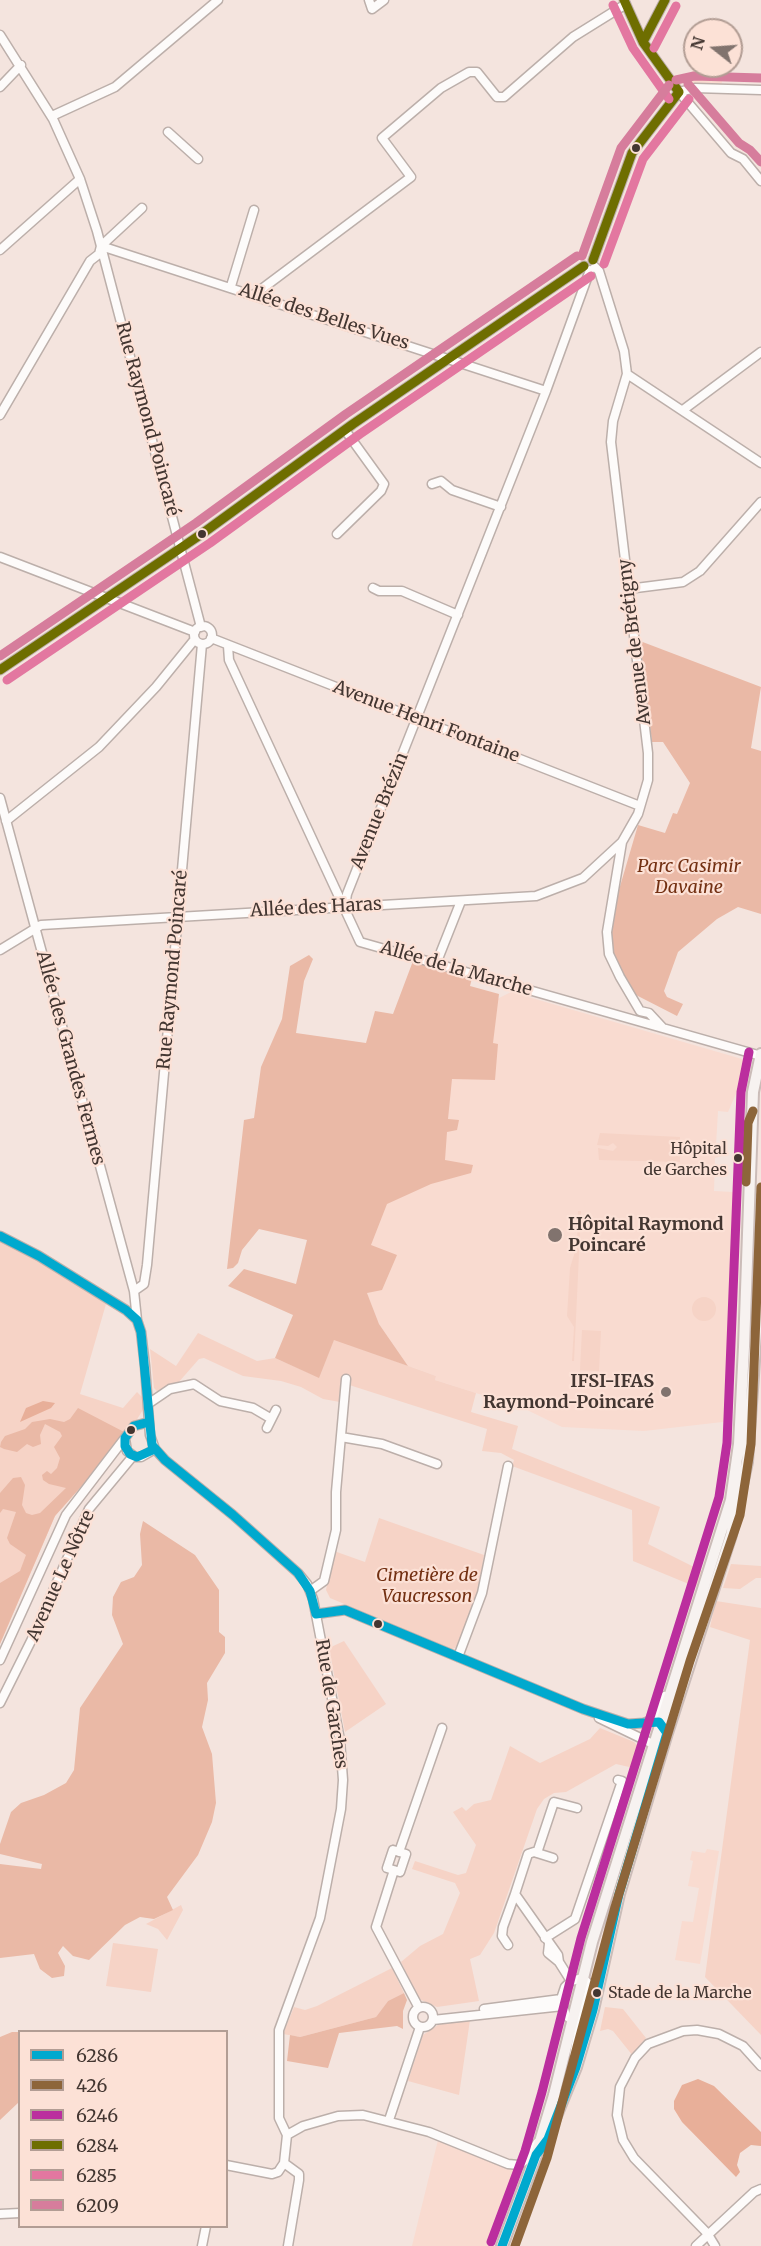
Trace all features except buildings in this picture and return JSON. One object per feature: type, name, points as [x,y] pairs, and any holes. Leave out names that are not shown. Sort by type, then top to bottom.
[{"type":"main road","points":[[536,2155],[548,2139],[576,2067],[583,1978],[658,1746],[667,1733],[731,1535],[747,1462],[754,1327],[746,1303],[753,1092],[761,1055]]},
{"type":"main road","points":[[502,2246],[536,2155],[580,2023],[619,1894],[658,1746],[659,1722],[713,1562],[734,1486],[754,1327],[759,1304],[761,1199]]},
{"type":"main road","points":[[746,1303],[759,1304]]},
{"type":"street","points":[[52,116],[67,107],[115,87],[218,0]]},
{"type":"street","points":[[369,0],[372,9],[384,0]]},
{"type":"street","points":[[643,42],[665,0]]},
{"type":"street","points":[[255,294],[411,177],[382,138],[441,88],[469,72],[477,72],[497,97],[504,97],[573,37],[625,2],[643,42],[679,92],[730,153],[743,159],[761,181]]},
{"type":"street","name":"Rue Raymond Poincaré","points":[[0,35],[52,116],[80,179],[101,246],[182,547],[198,636],[178,916],[146,1275],[144,1284],[134,1291]]},
{"type":"street","points":[[0,87],[21,65]]},
{"type":"street","points":[[679,92],[695,88],[761,90]]},
{"type":"street","name":"Avenue Brézin","points":[[345,907],[347,894],[546,392],[632,153],[679,92]]},
{"type":"street","points":[[168,132],[198,159]]},
{"type":"street","points":[[0,250],[80,179]]},
{"type":"street","points":[[0,415],[90,261],[99,254],[101,246],[142,208]]},
{"type":"street","points":[[231,286],[254,210]]},
{"type":"street","name":"Allée des Belles Vues","points":[[101,246],[231,286],[546,392]]},
{"type":"street","points":[[0,670],[195,538],[450,358],[591,266]]},
{"type":"street","name":"Avenue de Brétigny","points":[[591,266],[599,271],[624,351],[627,374],[613,421],[611,442],[648,753],[648,780],[640,806],[622,842],[610,903],[608,943],[614,966],[640,1011],[649,1013],[662,1027]]},
{"type":"street","points":[[683,410],[761,352]]},
{"type":"street","points":[[627,374],[761,463]]},
{"type":"street","points":[[337,534],[381,491],[384,484],[345,430]]},
{"type":"street","points":[[432,484],[441,480],[452,490],[501,507]]},
{"type":"street","points":[[628,589],[675,584],[700,571],[761,502]]},
{"type":"street","points":[[0,557],[198,636],[211,638],[208,629],[198,636],[148,695],[99,747],[6,821]]},
{"type":"street","points":[[373,588],[402,591],[458,615]]},
{"type":"street","name":"Avenue Henri Fontaine","points":[[211,638],[640,806]]},
{"type":"street","name":"Allée de la Marche","points":[[228,646],[229,660],[360,942],[761,1055]]},
{"type":"street","name":"Allée des Grandes Fermes","points":[[0,798],[134,1291],[138,1321]]},
{"type":"street","name":"Allée des Haras","points":[[0,950],[41,925],[536,896],[583,878],[622,842]]},
{"type":"street","points":[[436,964],[462,901]]},
{"type":"street","points":[[636,1021],[640,1011]]},
{"type":"street","points":[[0,1236],[39,1256],[126,1310],[138,1321],[150,1435],[155,1449],[141,1457],[133,1456],[124,1446],[127,1436]]},
{"type":"street","points":[[310,1591],[324,1581],[334,1537],[346,1379]]},
{"type":"street","points":[[148,1404],[170,1389],[194,1384],[220,1401],[253,1408],[270,1418]]},
{"type":"street","points":[[267,1428],[276,1410]]},
{"type":"street","name":"Avenue Le Nôtre","points":[[0,1660],[66,1515],[134,1426],[149,1422]]},
{"type":"street","points":[[341,1437],[382,1444],[437,1464]]},
{"type":"street","name":"Rue de Garches","points":[[155,1449],[298,1573],[310,1591],[340,1740],[343,1780],[320,1918],[279,2030],[279,2118],[287,2135],[284,2163]]},
{"type":"street","name":"Avenue Le Nôtre","points":[[0,1703],[32,1639],[89,1509],[133,1456]]},
{"type":"street","points":[[458,1657],[482,1593],[508,1466]]},
{"type":"street","points":[[316,1614],[345,1610],[583,1709],[658,1746]]},
{"type":"street","points":[[644,1723],[656,1716],[670,1686]]},
{"type":"street","points":[[583,1709],[628,1724],[659,1722],[667,1733]]},
{"type":"street","points":[[420,2008],[376,1927],[394,1870],[387,1868],[393,1850],[399,1852],[442,1728]]},
{"type":"street","points":[[547,1941],[575,1919],[622,1781],[618,1780]]},
{"type":"street","points":[[537,1853],[554,1802],[577,1808]]},
{"type":"street","points":[[507,1945],[502,1936],[503,1927],[524,1859],[528,1854],[537,1853],[553,1858]]},
{"type":"street","points":[[515,1894],[558,1955],[559,1962],[571,1981]]},
{"type":"street","points":[[580,2023],[566,2016],[562,2003],[565,1987],[571,1981],[583,1978]]},
{"type":"street","points":[[433,2017],[562,2003]]},
{"type":"street","points":[[420,2027],[413,2019],[414,2012],[420,2008],[429,2009],[433,2017]]},
{"type":"street","points":[[420,2027],[428,2026],[433,2017]]},
{"type":"street","points":[[389,2120],[420,2027]]},
{"type":"street","points":[[715,2246],[708,2234],[634,2158],[623,2140],[616,2115],[620,2087],[635,2058],[648,2044],[683,2031],[696,2030],[719,2034],[742,2046],[761,2066]]},
{"type":"street","points":[[287,2135],[303,2126],[338,2116],[363,2115],[429,2132],[508,2164],[519,2165],[528,2158],[542,2135]]},
{"type":"street","points":[[228,2164],[272,2174],[278,2172],[284,2163],[298,2174],[299,2180],[288,2246]]},
{"type":"street","points":[[696,2246],[761,2189]]},
{"type":"street","points":[[0,2214],[18,2213]]},
{"type":"street","points":[[202,2246],[206,2228]]},
{"type":"shaded area","points":[[690,78],[724,78],[721,85],[687,84]]},
{"type":"shaded area","name":"Hôpital Raymond Poincaré","points":[[511,992],[742,1059],[748,1066],[728,1112],[718,1111],[716,1145],[724,1151],[722,1156],[715,1158],[714,1191],[733,1192],[739,1199],[731,1421],[644,1431],[562,1427],[523,1408],[435,1380],[436,1376],[408,1366],[379,1324],[358,1271],[384,1199],[497,999]]},
{"type":"shaded area","points":[[43,1401],[55,1403],[51,1408],[20,1422],[26,1408]]},
{"type":"shaded area","points":[[707,1849],[719,1851],[700,1964],[675,1960],[682,1921],[693,1922],[699,1888],[688,1886],[693,1861],[690,1860],[692,1851],[705,1853]]},
{"type":"shaded area","points":[[698,2079],[714,2086],[761,2132],[761,2146],[751,2145],[740,2153],[737,2165],[740,2172],[736,2177],[682,2122],[674,2109],[674,2101],[682,2085]]},
{"type":"shaded area","points":[[439,2136],[508,2164],[516,2174],[488,2246],[412,2246]]},
{"type":"green space","name":"Parc Casimir Davaine","points":[[640,641],[761,687],[751,748],[761,751],[761,914],[738,907],[717,919],[678,952],[664,991],[667,997],[683,1004],[677,1016],[636,995],[616,965],[610,948],[609,924],[638,825],[665,833],[673,813],[677,814],[690,783],[663,742],[652,742]]},
{"type":"green space","points":[[309,955],[313,959],[304,981],[296,1033],[366,1043],[375,1011],[393,1014],[413,961],[472,978],[470,986],[499,994],[493,1043],[498,1044],[495,1080],[452,1079],[448,1119],[459,1120],[457,1130],[447,1132],[445,1160],[473,1165],[471,1173],[431,1184],[387,1204],[371,1245],[397,1255],[382,1290],[367,1293],[379,1324],[408,1366],[334,1340],[319,1378],[275,1358],[293,1315],[228,1286],[244,1269],[296,1284],[307,1240],[259,1229],[242,1250],[238,1263],[233,1268],[227,1269],[244,1120],[254,1118],[261,1067],[282,1019],[290,966]]},
{"type":"green space","points":[[600,1133],[680,1137],[680,1162],[599,1160],[598,1148],[613,1151],[617,1147],[613,1143],[608,1146],[597,1145]]},
{"type":"green space","points":[[578,1211],[581,1211],[574,1361],[572,1361],[574,1327],[567,1316],[570,1268],[577,1245]]},
{"type":"green space","points":[[0,1238],[29,1252],[106,1304],[80,1394],[123,1408],[137,1392],[142,1397],[144,1408],[128,1434],[55,1516],[0,1644]]},
{"type":"green space","points":[[704,1297],[712,1301],[716,1309],[712,1317],[704,1321],[696,1317],[692,1309],[696,1301]]},
{"type":"green space","points":[[582,1330],[601,1331],[599,1371],[580,1370]]},
{"type":"green space","points":[[198,1333],[257,1361],[275,1358],[318,1377],[334,1339],[436,1376],[435,1380],[476,1393],[471,1412],[518,1426],[512,1449],[660,1507],[648,1544],[702,1571],[696,1587],[633,1561],[632,1510],[512,1466],[514,1460],[501,1453],[482,1451],[487,1429],[343,1383],[340,1402],[323,1399],[301,1387],[281,1381],[243,1376],[204,1358],[199,1359],[178,1383],[157,1391],[154,1388],[150,1349],[176,1366]]},
{"type":"green space","points":[[78,1408],[128,1434],[55,1516],[0,1644],[0,1583],[20,1571],[26,1555],[10,1544],[7,1538],[16,1512],[3,1509],[0,1513],[0,1493],[13,1478],[21,1477],[25,1485],[22,1505],[26,1513],[32,1515],[40,1513],[66,1488],[49,1484],[43,1480],[42,1475],[47,1471],[51,1474],[57,1468],[60,1458],[54,1447],[62,1436],[60,1432],[45,1424],[40,1435],[41,1444],[33,1447],[27,1444],[17,1452],[0,1447],[1,1442],[5,1436],[25,1429],[32,1422],[50,1419],[64,1422],[70,1419]]},
{"type":"green space","name":"Cimetière de Vaucresson","points":[[379,1518],[484,1555],[478,1590],[457,1647],[452,1649],[330,1598],[326,1590],[334,1551],[365,1562]]},
{"type":"green space","points":[[143,1521],[195,1555],[219,1590],[219,1632],[225,1637],[225,1653],[207,1683],[208,1700],[202,1727],[212,1754],[216,1803],[212,1822],[198,1855],[167,1897],[173,1910],[154,1919],[140,1917],[125,1925],[89,1960],[73,1956],[63,1946],[58,1953],[65,1966],[64,1976],[52,1978],[40,1969],[34,1954],[0,1958],[0,1864],[41,1869],[42,1864],[0,1854],[0,1844],[11,1812],[21,1803],[44,1795],[66,1783],[74,1770],[80,1708],[123,1644],[112,1615],[113,1597],[121,1582],[134,1577],[142,1565],[140,1534]]},
{"type":"green space","points":[[731,1564],[761,1566],[761,1578],[756,1578],[740,1589],[723,1588]]},
{"type":"green space","points":[[716,1601],[761,1608],[761,2035],[705,1977],[750,1640],[710,1627]]},
{"type":"green space","points":[[344,1641],[386,1704],[345,1732],[329,1648]]},
{"type":"green space","points":[[600,1728],[634,1742],[638,1746],[642,1755],[638,1769],[616,1764],[566,1792],[554,1793],[544,1799],[537,1809],[494,1933],[480,1955],[470,1959],[479,2001],[437,2007],[419,1999],[401,1962],[420,1946],[443,1934],[460,1893],[455,1883],[412,1869],[415,1861],[458,1875],[466,1873],[476,1845],[453,1812],[462,1807],[466,1811],[474,1804],[491,1800],[510,1746],[540,1763],[590,1739]]},
{"type":"green space","points":[[181,1905],[183,1910],[167,1940],[158,1929],[146,1924]]},
{"type":"green space","points":[[113,1943],[158,1949],[151,1992],[106,1986]]},
{"type":"green space","points":[[392,1968],[404,1993],[388,2001],[376,2017],[300,2037],[283,2034],[294,2007],[305,2010],[317,2006]]},
{"type":"green space","points":[[404,1993],[407,2000],[403,2011],[403,2029],[397,2026],[339,2033],[328,2068],[287,2061],[290,2035],[300,2037],[376,2017],[388,2001]]},
{"type":"green space","points":[[605,2007],[623,2009],[646,2038],[633,2056],[613,2031],[608,2029],[600,2031]]},
{"type":"green space","points":[[470,2020],[459,2095],[408,2081],[423,2035],[441,2023]]},
{"type":"green space","points":[[18,2032],[18,2103],[0,2120],[0,2037]]},
{"type":"transit line","name":"6284","points":[[624,0],[643,42],[679,92]]},
{"type":"transit line","name":"6284","points":[[643,42],[665,0]]},
{"type":"transit line","name":"6285","points":[[613,5],[633,48],[669,99]]},
{"type":"transit line","name":"6285","points":[[654,48],[676,6]]},
{"type":"transit line","name":"6209","points":[[676,80],[694,76],[761,78]]},
{"type":"transit line","name":"6209","points":[[688,84],[739,143],[750,150],[761,162]]},
{"type":"transit line","name":"6209","points":[[582,256],[621,148],[669,85]]},
{"type":"transit line","name":"6284","points":[[593,260],[632,153],[679,92]]},
{"type":"transit line","name":"6285","points":[[604,264],[643,159],[689,99]]},
{"type":"transit line","name":"6209","points":[[0,656],[196,523],[346,414],[577,256]]},
{"type":"transit line","name":"6284","points":[[0,670],[203,533],[353,424],[584,266]]},
{"type":"transit line","name":"6285","points":[[7,680],[210,543],[360,434],[591,276]]},
{"type":"transit line","name":"6246","points":[[491,2242],[525,2151],[581,1938],[719,1497],[727,1443],[741,1092],[749,1052]]},
{"type":"transit line","name":"426","points":[[746,1182],[748,1123],[753,1111]]},
{"type":"transit line","name":"426","points":[[515,2246],[547,2158],[615,1907],[690,1661],[740,1515],[751,1444],[761,1187]]},
{"type":"transit line","name":"6286","points":[[0,1236],[39,1256],[126,1310],[137,1320],[141,1332],[152,1445],[165,1460],[233,1515],[298,1573],[310,1591],[316,1614]]},
{"type":"transit line","name":"6286","points":[[149,1422],[134,1426],[125,1438],[125,1446],[130,1454],[137,1457],[155,1449]]},
{"type":"transit line","name":"6286","points":[[316,1614],[345,1610],[583,1709],[628,1724],[659,1722],[667,1733],[619,1894],[593,2010],[576,2067],[548,2139],[536,2155],[502,2246]]},
{"type":"place","name":"Hôpital de Garches","points":[[738,1158]]},
{"type":"place","name":"Hôpital Raymond Poincaré","points":[[555,1235]]},
{"type":"place","name":"IFSI-IFAS Raymond-Poincaré","points":[[666,1392]]},
{"type":"place","name":"Stade de la Marche","points":[[597,1993]]}]
